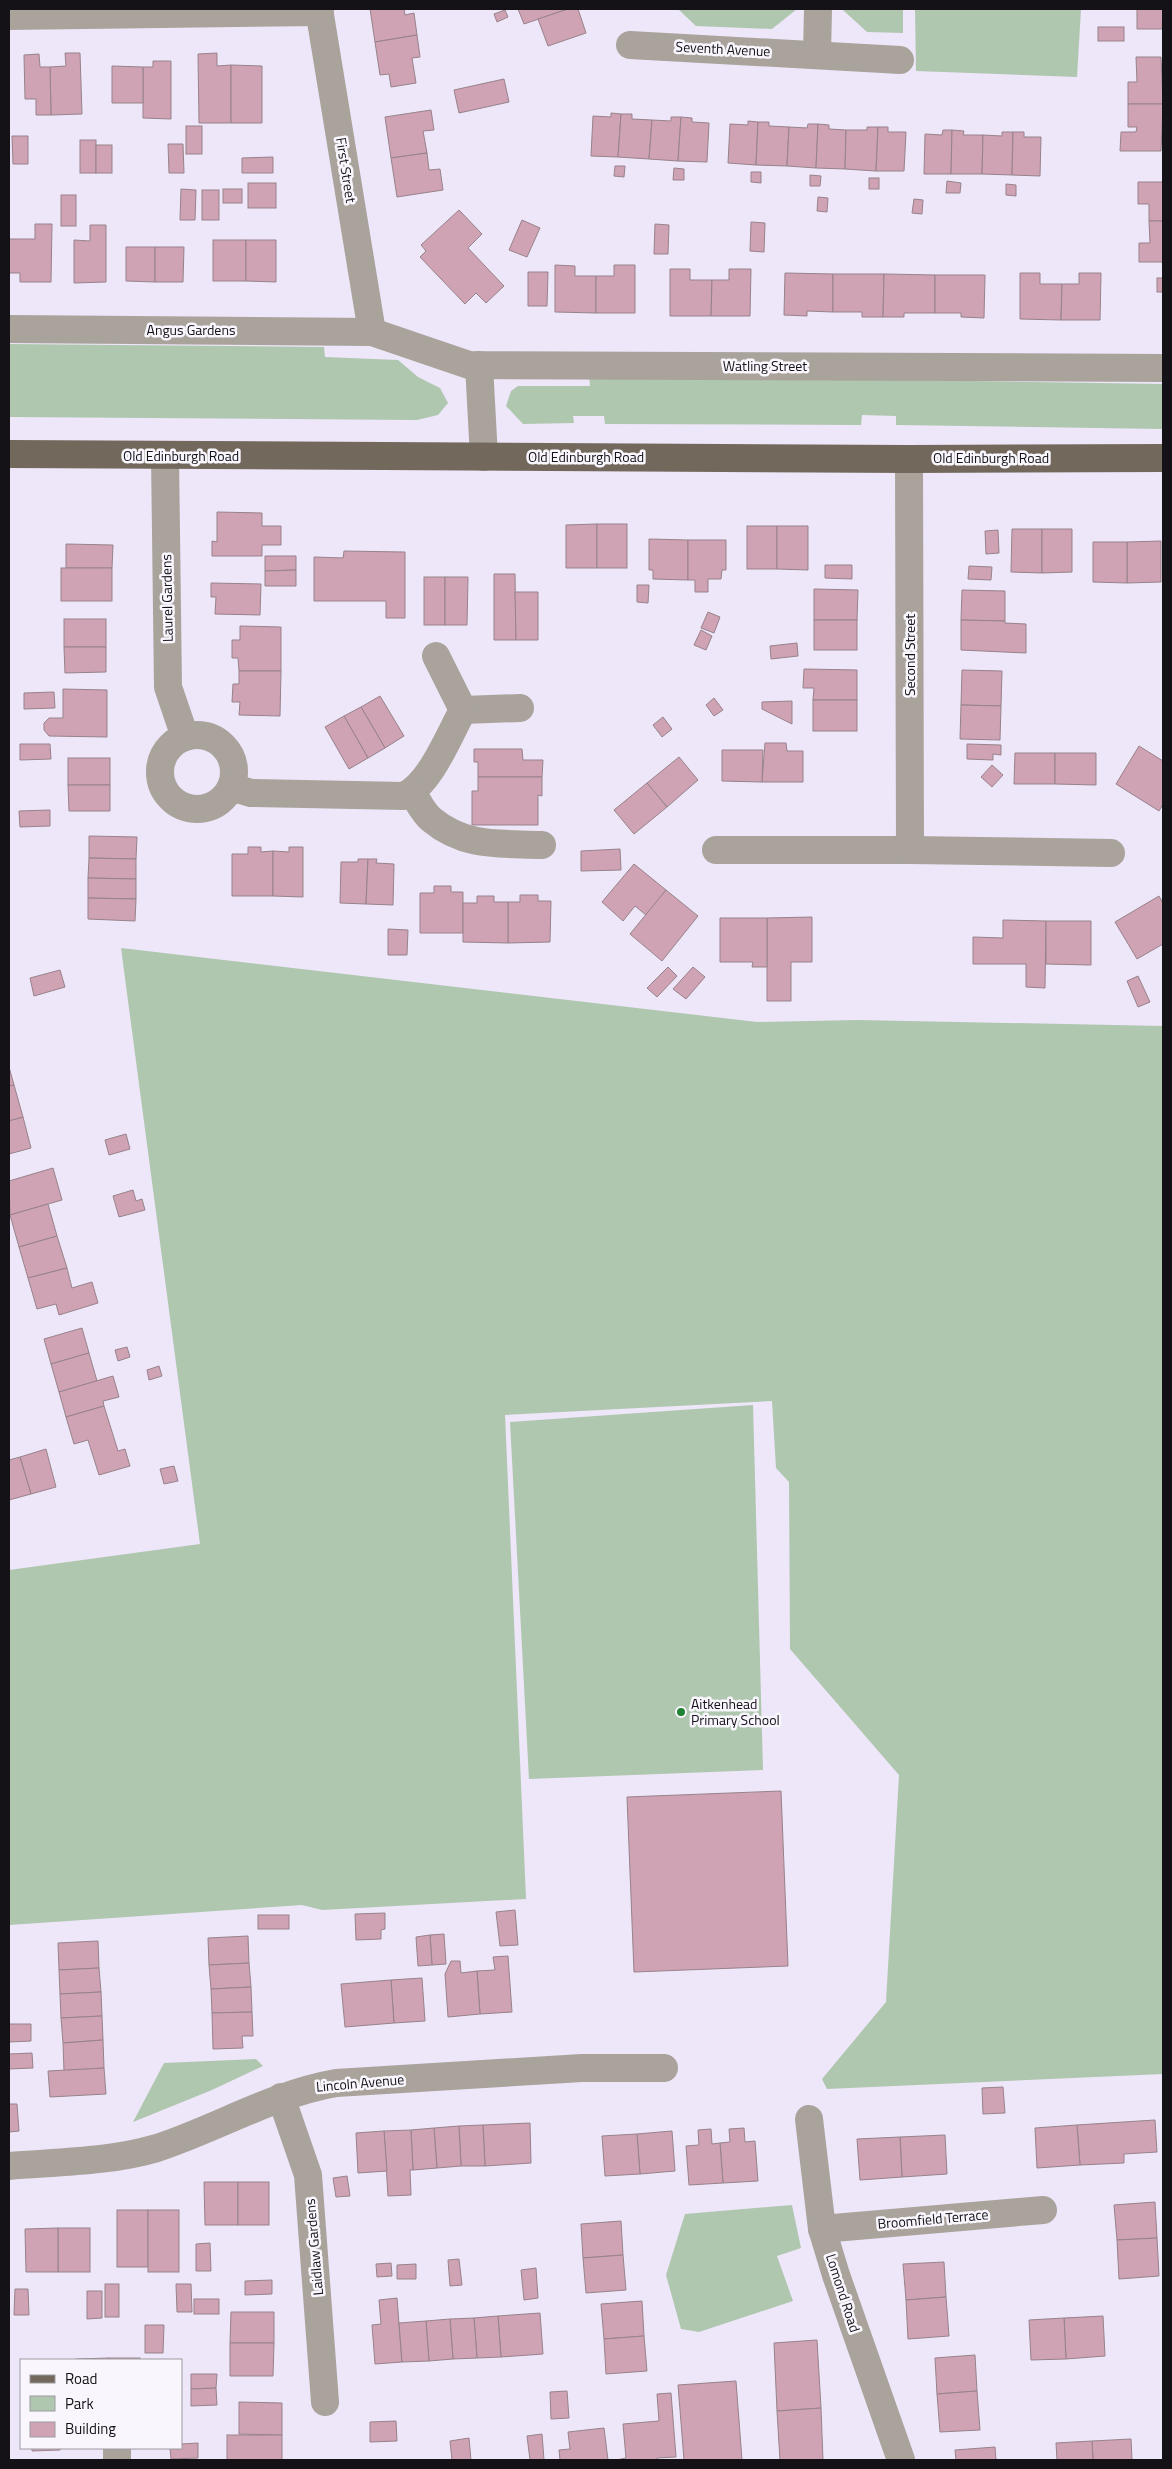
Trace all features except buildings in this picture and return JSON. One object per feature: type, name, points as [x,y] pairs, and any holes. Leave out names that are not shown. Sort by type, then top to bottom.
[{"type":"main road","name":"Old Edinburgh Road","points":[[9,454],[909,459],[1163,458]]},
{"type":"street","points":[[817,54],[818,9]]},
{"type":"street","points":[[9,16],[319,10]]},
{"type":"street","name":"First Street","points":[[319,10],[372,332]]},
{"type":"street","name":"Seventh Avenue","points":[[630,45],[900,60]]},
{"type":"street","name":"Angus Gardens","points":[[9,329],[372,332]]},
{"type":"street","name":"Watling Street","points":[[372,332],[469,365],[1163,368]]},
{"type":"street","points":[[479,365],[484,456]]},
{"type":"street","name":"Laurel Gardens","points":[[165,456],[168,687],[185,737]]},
{"type":"street","name":"Second Street","points":[[909,459],[910,850]]},
{"type":"street","points":[[436,656],[463,710]]},
{"type":"street","points":[[463,710],[520,708]]},
{"type":"street","points":[[231,787],[251,794],[394,797],[412,792],[424,780],[463,710]]},
{"type":"street","points":[[196,735],[208,736],[218,741],[232,759],[234,770],[231,787],[220,802],[208,808],[196,810],[183,807],[172,800],[164,790],[160,778],[160,765],[165,753],[174,743],[185,737],[196,735]]},
{"type":"street","points":[[412,792],[432,820],[466,840],[478,843],[542,845]]},
{"type":"street","points":[[716,850],[1111,853]]},
{"type":"street","name":"Lincoln Avenue","points":[[9,2166],[114,2157],[155,2148],[281,2097],[308,2088],[336,2082],[582,2068],[664,2068]]},
{"type":"street","name":"Laidlaw Gardens","points":[[281,2097],[308,2176],[326,2402]]},
{"type":"street","name":"Lomond Road","points":[[809,2119],[822,2229],[836,2275],[901,2460]]},
{"type":"street","name":"Broomfield Terrace","points":[[822,2229],[1043,2210]]},
{"type":"green space","points":[[678,9],[797,9],[772,29],[696,26]]},
{"type":"green space","points":[[903,9],[903,33],[867,32],[843,10]]},
{"type":"green space","points":[[915,9],[1081,9],[1077,77],[916,71]]},
{"type":"green space","points":[[9,344],[324,347],[325,357],[398,360],[418,377],[440,388],[448,403],[438,415],[417,420],[9,417]]},
{"type":"green space","points":[[589,375],[1163,384],[1163,429],[896,425],[896,416],[862,415],[861,425],[605,424],[604,416],[573,416],[574,423],[523,424],[506,406],[511,391],[518,386],[590,386]]},
{"type":"green space","points":[[121,948],[757,1022],[857,1020],[1163,1026],[1163,2074],[827,2089],[822,2079],[886,2002],[899,1775],[790,1649],[789,1482],[776,1468],[772,1401],[505,1415],[526,1899],[322,1910],[302,1905],[9,1925],[9,1570],[200,1544]]},
{"type":"green space","points":[[753,1405],[763,1770],[529,1779],[510,1422]]},
{"type":"green space","points":[[256,2059],[263,2066],[212,2090],[133,2122],[164,2063]]},
{"type":"green space","points":[[792,2205],[801,2248],[777,2256],[793,2301],[699,2332],[681,2329],[666,2275],[685,2214]]},
{"type":"place","name":"Aitkenhead Primary School","points":[[681,1712]]}]
